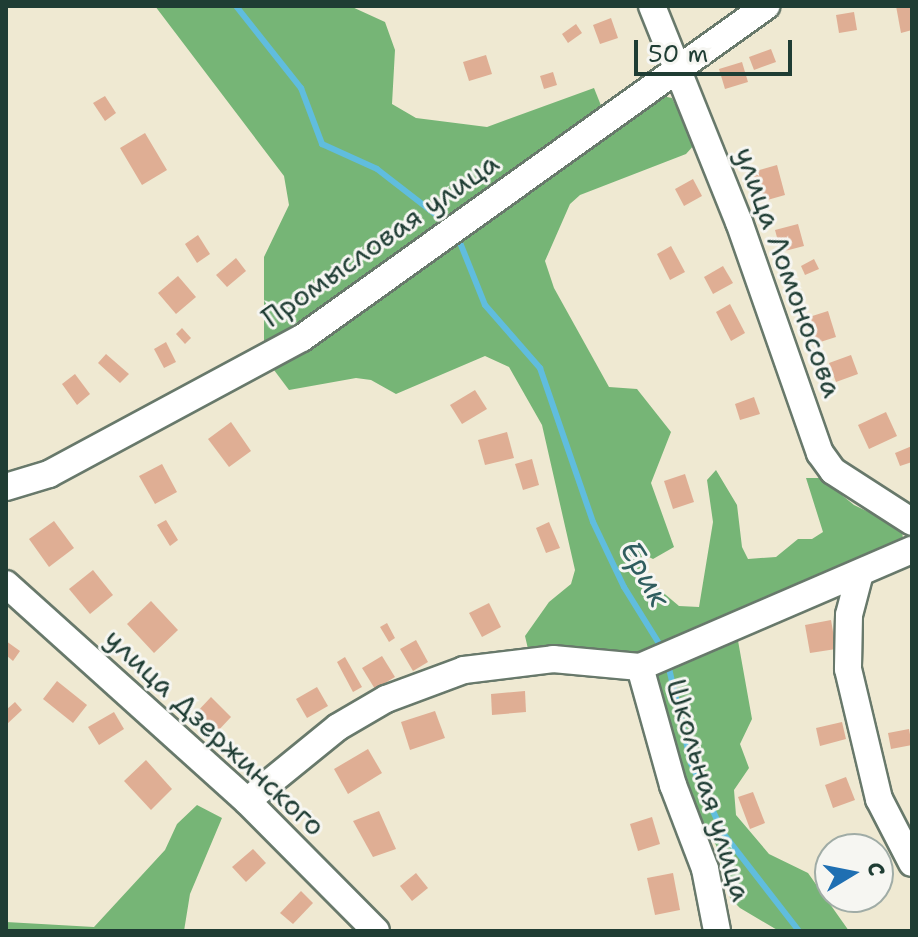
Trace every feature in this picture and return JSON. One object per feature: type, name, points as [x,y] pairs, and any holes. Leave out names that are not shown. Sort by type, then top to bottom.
[{"type":"street","name":"улица Ломоносова","points":[[652,6],[678,67],[820,453],[833,471],[912,522]]},
{"type":"street","name":"Промысловая улица","points":[[6,487],[49,474],[302,338],[766,6]]},
{"type":"street","points":[[247,801],[338,727],[386,699],[464,670],[553,659],[640,667],[912,550]]},
{"type":"street","points":[[860,573],[849,615],[848,669],[879,799],[912,863]]},
{"type":"street","name":"улица Дзержинского","points":[[6,584],[247,801],[376,931]]},
{"type":"street","name":"Школьная улица","points":[[640,667],[673,785],[705,869],[717,931]]},
{"type":"green space","points":[[155,6],[350,6],[385,22],[395,50],[392,104],[416,118],[487,127],[594,88],[604,113],[264,345],[264,257],[289,205],[284,176]]},
{"type":"green space","points":[[657,95],[672,98],[695,144],[686,154],[580,195],[570,204],[545,261],[554,288],[609,387],[637,389],[671,432],[651,483],[674,547],[653,559],[641,553],[647,579],[679,606],[699,607],[713,522],[707,480],[716,470],[737,505],[742,547],[748,559],[776,557],[798,539],[812,539],[823,532],[806,478],[821,478],[854,505],[902,528],[903,540],[782,597],[722,616],[644,661],[528,649],[525,636],[549,602],[571,584],[575,570],[542,425],[509,367],[485,356],[396,394],[371,380],[356,378],[289,390],[271,366]]},
{"type":"green space","points":[[737,635],[752,719],[740,744],[749,768],[734,790],[736,815],[769,854],[808,873],[814,881],[814,913],[836,913],[849,931],[779,931],[740,908],[730,898],[716,845],[698,822],[651,691],[656,673]]},
{"type":"green space","points":[[197,805],[222,818],[190,894],[184,931],[6,931],[6,922],[94,927],[165,850],[177,824]]},
{"type":"building","points":[[896,6],[912,6],[912,30],[901,33]]},
{"type":"building","points":[[854,12],[857,30],[839,33],[836,15]]},
{"type":"building","points":[[611,18],[618,38],[600,44],[593,25]]},
{"type":"building","points":[[576,24],[582,33],[568,43],[562,34]]},
{"type":"building","points":[[771,49],[776,62],[754,70],[749,57]]},
{"type":"building","points":[[486,55],[492,74],[469,81],[463,62]]},
{"type":"building","points":[[742,62],[748,82],[725,89],[719,69]]},
{"type":"building","points":[[553,72],[557,85],[544,89],[540,76]]},
{"type":"building","points":[[105,96],[116,113],[105,121],[93,103]]},
{"type":"building","points":[[145,133],[167,170],[142,185],[120,148]]},
{"type":"building","points":[[777,165],[785,195],[760,202],[752,172]]},
{"type":"building","points":[[693,179],[702,196],[684,206],[675,189]]},
{"type":"building","points":[[798,224],[804,246],[781,252],[775,230]]},
{"type":"building","points":[[198,235],[210,254],[197,263],[185,244]]},
{"type":"building","points":[[671,246],[685,272],[670,280],[657,254]]},
{"type":"building","points":[[236,258],[246,271],[227,287],[216,275]]},
{"type":"building","points":[[814,259],[819,269],[805,275],[801,266]]},
{"type":"building","points":[[723,266],[733,283],[713,294],[704,277]]},
{"type":"building","points":[[178,276],[196,297],[176,314],[158,293]]},
{"type":"building","points":[[730,304],[745,333],[731,341],[716,312]]},
{"type":"building","points":[[828,311],[836,337],[814,344],[806,318]]},
{"type":"building","points":[[182,328],[191,338],[185,344],[176,334]]},
{"type":"building","points":[[166,342],[176,362],[164,368],[154,349]]},
{"type":"building","points":[[106,354],[129,374],[120,383],[98,363]]},
{"type":"building","points":[[851,355],[858,374],[836,382],[829,363]]},
{"type":"building","points":[[75,374],[90,394],[77,405],[62,384]]},
{"type":"building","points":[[475,390],[487,409],[462,424],[450,405]]},
{"type":"building","points":[[754,397],[760,414],[740,420],[735,404]]},
{"type":"building","points":[[886,412],[897,436],[869,449],[858,425]]},
{"type":"building","points":[[231,422],[251,451],[229,467],[208,439]]},
{"type":"building","points":[[507,432],[514,458],[485,465],[478,440]]},
{"type":"building","points":[[912,446],[912,462],[900,466],[895,453]]},
{"type":"building","points":[[532,459],[539,485],[523,490],[515,464]]},
{"type":"building","points":[[162,464],[177,492],[155,504],[139,476]]},
{"type":"building","points":[[685,474],[694,502],[673,509],[664,481]]},
{"type":"building","points":[[166,520],[178,540],[170,546],[157,525]]},
{"type":"building","points":[[54,521],[74,548],[49,567],[29,539]]},
{"type":"building","points":[[549,522],[560,548],[546,553],[536,528]]},
{"type":"building","points":[[93,570],[113,595],[90,614],[69,589]]},
{"type":"building","points":[[151,601],[178,630],[154,653],[127,624]]},
{"type":"building","points":[[489,603],[501,627],[482,637],[469,613]]},
{"type":"building","points":[[831,620],[836,649],[810,653],[805,625]]},
{"type":"building","points":[[387,623],[395,638],[389,642],[380,627]]},
{"type":"building","points":[[416,640],[428,662],[413,671],[400,649]]},
{"type":"building","points":[[6,641],[20,651],[13,661],[6,655]]},
{"type":"building","points":[[382,656],[395,677],[375,689],[362,668]]},
{"type":"building","points":[[345,657],[362,687],[353,692],[337,662]]},
{"type":"building","points":[[57,681],[87,705],[73,723],[43,699]]},
{"type":"building","points":[[317,687],[328,706],[307,718],[296,699]]},
{"type":"building","points":[[525,691],[526,712],[492,715],[491,694]]},
{"type":"building","points":[[211,697],[231,717],[216,733],[195,714]]},
{"type":"building","points":[[15,702],[22,710],[6,725],[6,710]]},
{"type":"building","points":[[435,711],[445,738],[410,750],[401,722]]},
{"type":"building","points":[[114,712],[124,729],[99,745],[88,727]]},
{"type":"building","points":[[842,722],[846,739],[820,746],[816,728]]},
{"type":"building","points":[[909,729],[912,745],[891,749],[888,733]]},
{"type":"building","points":[[368,749],[382,773],[348,794],[334,769]]},
{"type":"building","points":[[146,760],[172,789],[151,810],[124,781]]},
{"type":"building","points":[[846,777],[855,800],[833,808],[825,785]]},
{"type":"building","points":[[753,792],[765,823],[750,829],[738,797]]},
{"type":"building","points":[[379,811],[396,849],[373,857],[353,821]]},
{"type":"building","points":[[652,817],[660,844],[638,851],[630,824]]},
{"type":"building","points":[[253,849],[266,863],[246,882],[232,867]]},
{"type":"building","points":[[416,873],[428,888],[412,901],[400,886]]},
{"type":"building","points":[[673,873],[680,910],[655,915],[647,878]]},
{"type":"building","points":[[301,891],[313,903],[293,924],[280,913]]},
{"type":"waterway","name":"Ерик","points":[[236,6],[301,88],[322,144],[377,169],[448,224]]},
{"type":"waterway","name":"Ерик","points":[[457,235],[485,305],[540,368],[593,522],[624,587],[663,650]]},
{"type":"waterway","name":"Ерик","points":[[668,664],[691,763],[723,833],[799,931]]}]
